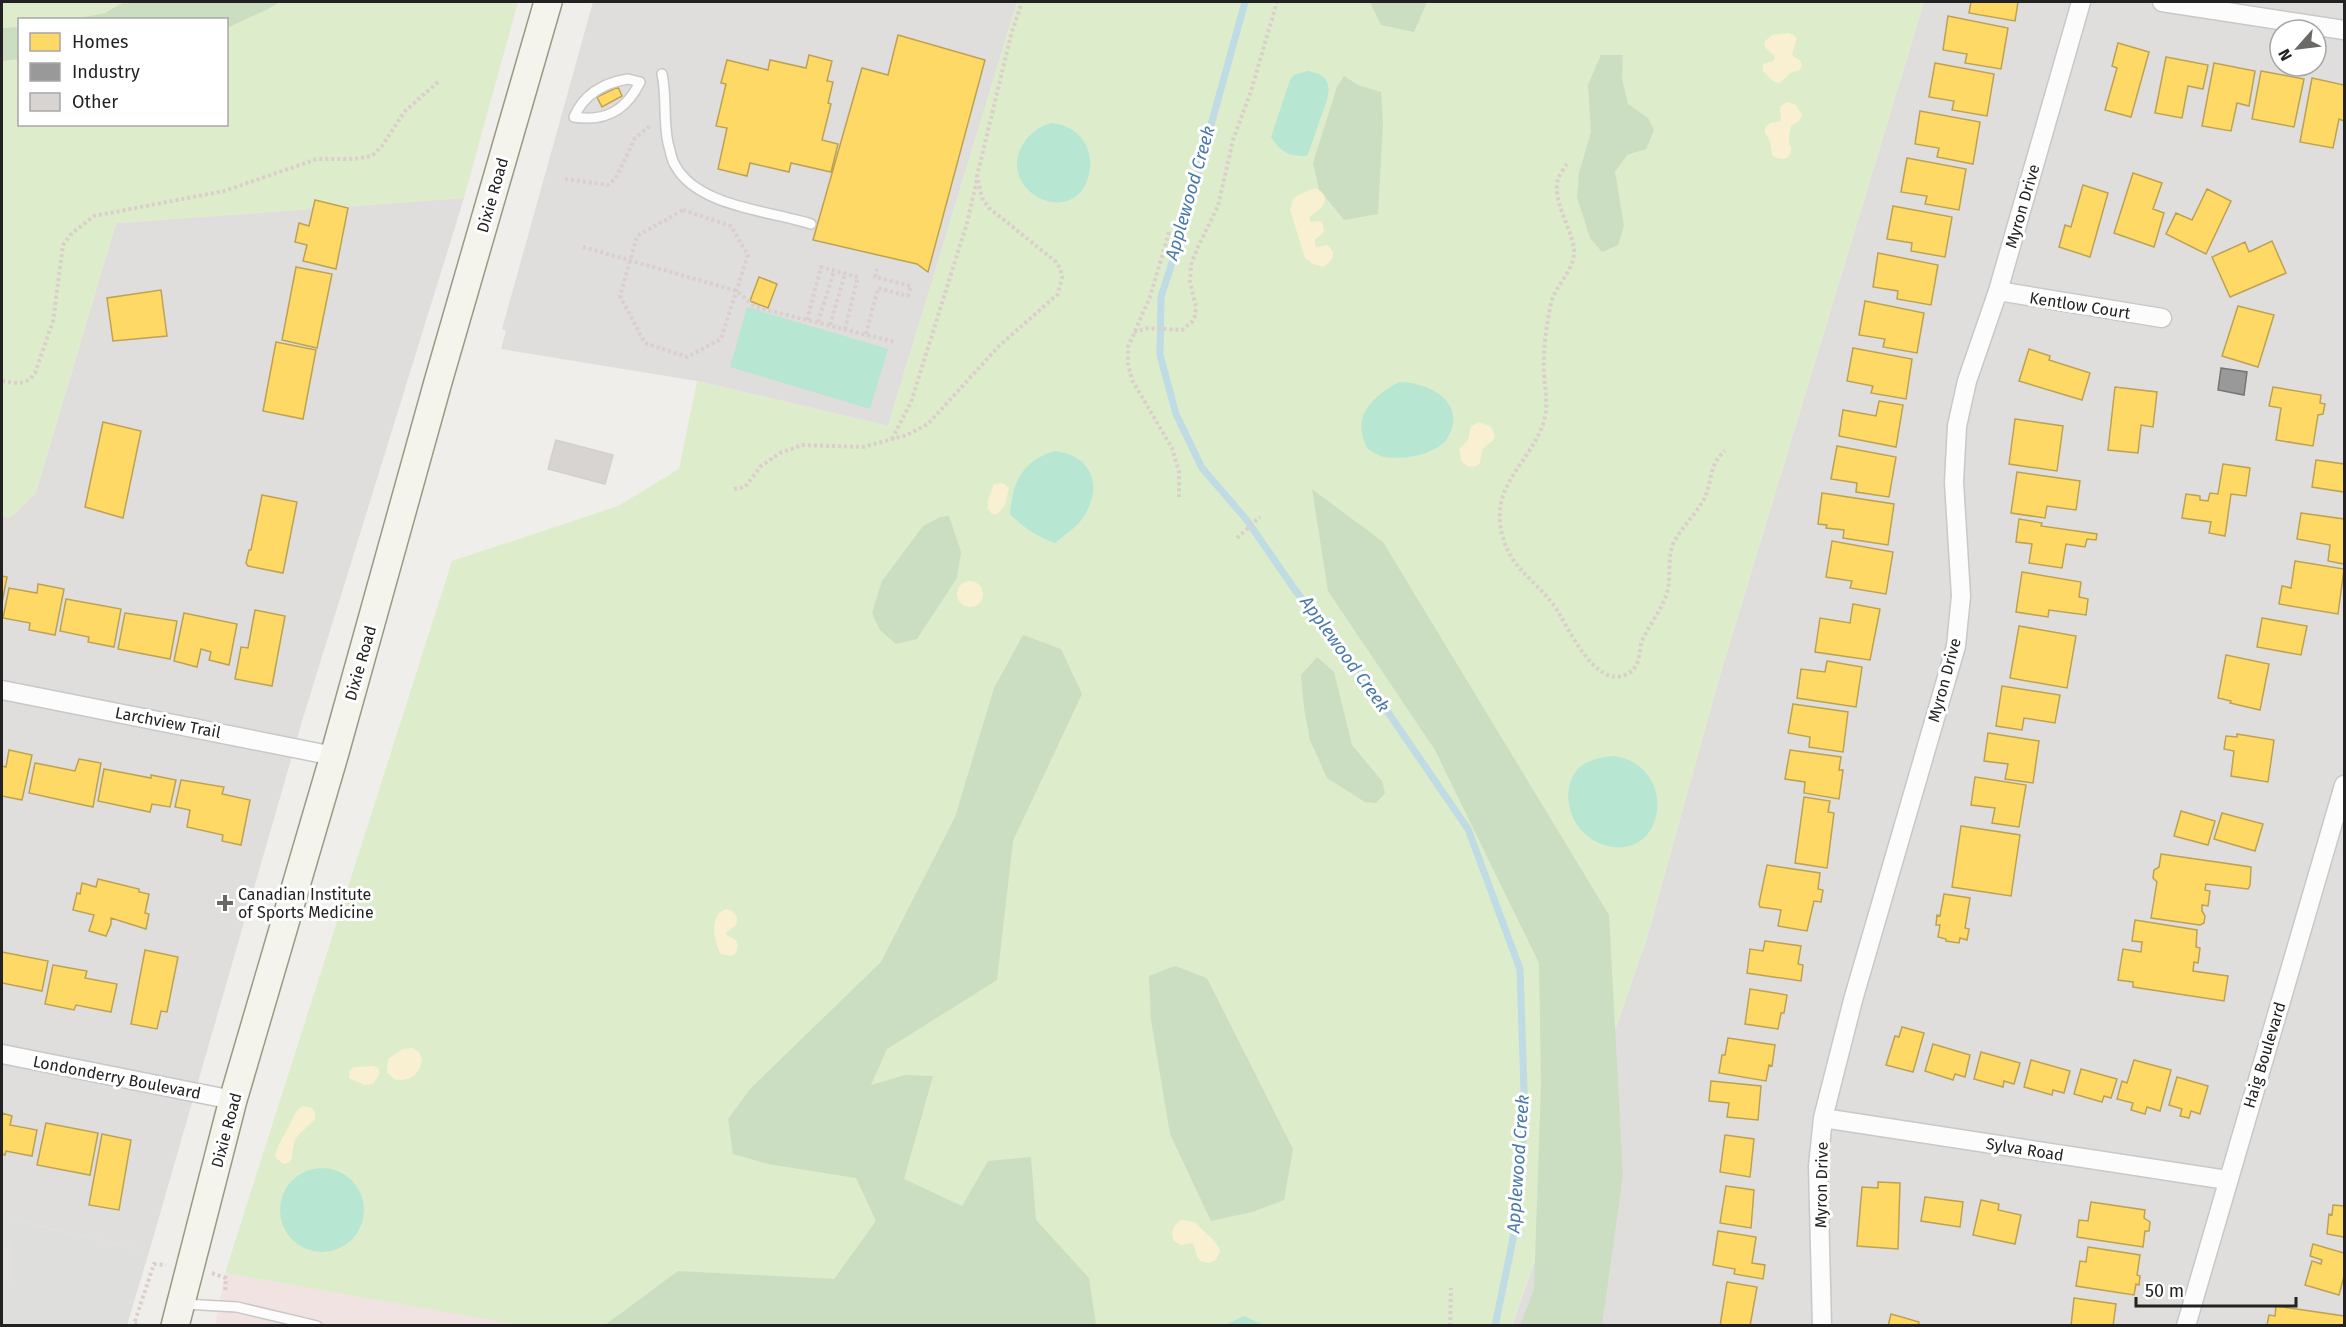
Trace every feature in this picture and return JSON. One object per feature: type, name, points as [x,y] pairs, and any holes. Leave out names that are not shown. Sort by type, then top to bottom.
[{"type":"main road","name":"Dixie Road","points":[[178,1315],[233,1100],[334,756],[438,382],[548,2]]},
{"type":"street","name":"Myron Drive","points":[[1822,1326],[1818,1166],[1823,1118],[1853,1000],[1956,646],[1961,596],[1954,482],[1957,426],[1967,381],[1998,291],[2081,2]]},
{"type":"street","points":[[2162,2],[2344,30]]},
{"type":"street","name":"Kentlow Court","points":[[1998,291],[2163,318]]},
{"type":"street","name":"Larchview Trail","points":[[2,690],[334,756]]},
{"type":"street","name":"Haig Boulevard","points":[[2186,1326],[2344,785]]},
{"type":"street","name":"Londonderry Boulevard","points":[[2,1054],[233,1100]]},
{"type":"street","name":"Sylva Road","points":[[1823,1118],[2227,1180]]},
{"type":"lane","points":[[662,74],[668,140],[675,165],[693,185],[733,206],[811,224]]},
{"type":"lane","points":[[628,79],[640,82],[634,96],[610,114],[592,120],[574,117],[579,105],[598,88],[613,81],[628,79]]},
{"type":"lane","points":[[178,1315],[237,1307],[317,1326]]},
{"type":"path","points":[[891,439],[911,402],[967,223],[1011,35],[1022,2]]},
{"type":"path","points":[[1134,332],[1148,328],[1182,330],[1188,327],[1195,316],[1196,307],[1190,281],[1191,265],[1218,206],[1233,140],[1251,91],[1277,2]]},
{"type":"path","points":[[2,381],[24,383],[35,373],[52,321],[63,245],[72,233],[94,216],[224,191],[317,159],[353,159],[372,156],[382,146],[405,111],[438,82]]},
{"type":"path","points":[[565,179],[608,185],[616,178],[635,138],[667,113]]},
{"type":"path","points":[[1567,164],[1558,180],[1559,198],[1574,250],[1566,276],[1552,298],[1547,323],[1544,375],[1547,395],[1546,414],[1539,432],[1504,489],[1500,505],[1500,522],[1511,559],[1555,608],[1585,655],[1610,676],[1622,676],[1631,672],[1638,664],[1641,644],[1667,593],[1671,550],[1675,539],[1704,498],[1714,462],[1725,451]]},
{"type":"path","points":[[734,489],[745,487],[761,466],[780,453],[802,445],[863,447],[907,435],[928,424],[999,346],[1058,294],[1061,286],[1060,268],[1055,261],[989,208],[982,198],[977,176]]},
{"type":"path","points":[[683,210],[731,226],[748,255],[721,339],[687,357],[645,343],[620,296],[630,260],[637,236],[683,210]]},
{"type":"path","points":[[1169,232],[1150,297],[1128,347],[1128,364],[1132,380],[1172,448],[1179,472],[1179,497]]},
{"type":"path","points":[[583,247],[736,291],[755,307],[895,342]]},
{"type":"path","points":[[807,320],[821,267],[858,278],[845,329]]},
{"type":"path","points":[[866,334],[878,288],[908,296],[911,286],[875,277],[878,269]]},
{"type":"path","points":[[818,322],[834,271]]},
{"type":"path","points":[[830,325],[845,274]]},
{"type":"path","points":[[1237,538],[1260,517]]},
{"type":"path","points":[[143,1326],[134,1324],[154,1264],[190,1266]]},
{"type":"path","points":[[1450,1326],[1451,1288]]},
{"type":"shaded area","points":[[593,2],[1017,2],[888,426],[697,381],[501,349],[506,331],[502,329]]},
{"type":"shaded area","points":[[1924,2],[2344,2],[2344,1325],[1512,1326],[1647,938],[1718,682]]},
{"type":"shaded area","points":[[464,198],[303,718],[149,1252],[2,1217],[2,516],[10,518],[36,492],[116,223]]},
{"type":"shaded area","points":[[2,1217],[149,1252],[127,1325],[2,1326]]},
{"type":"shaded area","points":[[11,1241],[14,1285],[2,1283],[2,1242]]},
{"type":"shaded area","points":[[225,1273],[525,1325],[215,1326]]},
{"type":"green space","points":[[2,2],[518,2],[464,198],[116,223],[36,492],[10,518],[2,516]]},
{"type":"green space","points":[[124,2],[280,2],[228,28],[228,18],[80,18],[105,13]]},
{"type":"green space","points":[[1017,2],[1924,2],[1718,682],[1647,938],[1512,1325],[525,1326],[225,1273],[452,561],[618,506],[679,469],[697,381],[888,426]]},
{"type":"green space","points":[[1370,2],[1427,2],[1414,32],[1381,25]]},
{"type":"green space","points":[[18,27],[18,59],[2,61],[2,28]]},
{"type":"green space","points":[[1601,55],[1623,55],[1622,79],[1628,104],[1648,118],[1654,130],[1646,149],[1627,155],[1615,172],[1624,226],[1618,245],[1602,252],[1590,238],[1577,197],[1579,173],[1591,132],[1588,85]]},
{"type":"green space","points":[[1307,71],[1324,77],[1328,96],[1307,156],[1295,155],[1282,150],[1271,137],[1290,80],[1294,75]]},
{"type":"green space","points":[[1344,76],[1358,85],[1381,92],[1383,122],[1378,214],[1344,220],[1319,189],[1313,163],[1337,87]]},
{"type":"green space","points":[[1051,123],[1070,128],[1077,134],[1088,149],[1090,158],[1088,178],[1079,194],[1066,201],[1052,202],[1038,197],[1026,187],[1019,174],[1018,158],[1025,141],[1037,130]]},
{"type":"green space","points":[[747,307],[888,349],[870,409],[730,367]]},
{"type":"green space","points":[[1399,382],[1422,386],[1442,396],[1449,404],[1453,414],[1453,425],[1443,443],[1428,452],[1410,457],[1384,457],[1368,449],[1361,427],[1367,409],[1373,401]]},
{"type":"green space","points":[[1055,451],[1066,453],[1083,463],[1089,470],[1093,488],[1092,498],[1082,519],[1055,543],[1031,531],[1010,514],[1013,492],[1021,474],[1035,460]]},
{"type":"green space","points":[[1312,489],[1383,542],[1609,915],[1623,1176],[1602,1325],[1520,1325],[1534,1289],[1541,1084],[1539,963],[1435,750],[1328,591]]},
{"type":"green space","points":[[949,516],[961,552],[957,578],[917,639],[896,644],[880,630],[872,613],[882,581],[923,526],[940,517]]},
{"type":"green space","points":[[1023,635],[1061,649],[1082,694],[1013,841],[997,980],[887,1049],[871,1085],[905,1075],[933,1076],[904,1179],[962,1206],[988,1161],[1031,1157],[1036,1220],[1089,1278],[1096,1325],[605,1325],[678,1271],[834,1279],[876,1221],[856,1178],[768,1164],[733,1154],[728,1119],[750,1089],[881,962],[955,817],[994,688]]},
{"type":"green space","points":[[1317,657],[1334,672],[1352,745],[1382,781],[1385,793],[1376,803],[1365,802],[1327,778],[1310,740],[1301,675]]},
{"type":"green space","points":[[1615,756],[1634,763],[1649,776],[1657,805],[1651,829],[1644,838],[1624,847],[1602,844],[1581,830],[1572,816],[1568,800],[1570,784],[1577,770],[1590,761]]},
{"type":"green space","points":[[1175,966],[1207,978],[1293,1149],[1284,1200],[1252,1212],[1211,1221],[1170,1134],[1151,1020],[1149,976]]},
{"type":"green space","points":[[322,1168],[338,1171],[352,1180],[361,1194],[364,1210],[361,1226],[352,1240],[338,1249],[322,1252],[306,1249],[292,1240],[283,1226],[280,1210],[283,1194],[292,1180],[306,1171]]},
{"type":"green space","points":[[1244,1316],[1264,1325],[1225,1325]]},
{"type":"sand","points":[[1788,33],[1797,39],[1792,54],[1800,60],[1802,65],[1800,70],[1790,73],[1780,83],[1774,82],[1763,71],[1763,64],[1773,61],[1775,57],[1765,47],[1764,42],[1772,35]]},
{"type":"sand","points":[[1787,102],[1796,105],[1802,115],[1799,121],[1791,126],[1790,155],[1780,159],[1772,155],[1765,128],[1770,123],[1781,121],[1780,107]]},
{"type":"sand","points":[[1315,188],[1325,199],[1321,207],[1309,217],[1311,222],[1320,221],[1323,224],[1324,232],[1315,240],[1316,247],[1327,245],[1333,253],[1332,259],[1323,267],[1305,258],[1290,210],[1293,199]]},
{"type":"sand","points":[[1479,422],[1490,426],[1494,438],[1482,450],[1480,463],[1470,467],[1461,461],[1459,449],[1468,440],[1471,426]]},
{"type":"sand","points":[[1003,483],[1009,488],[1005,505],[997,514],[992,514],[988,509],[988,500],[994,484]]},
{"type":"sand","points":[[970,581],[979,585],[983,594],[979,603],[970,607],[961,603],[957,594],[961,585]]},
{"type":"sand","points":[[727,909],[737,917],[736,925],[726,933],[736,940],[738,946],[736,953],[731,956],[721,954],[714,928],[717,916],[721,911]]},
{"type":"sand","points":[[412,1048],[419,1052],[422,1059],[417,1073],[405,1080],[394,1079],[387,1072],[388,1059],[403,1049]]},
{"type":"sand","points":[[354,1067],[378,1068],[380,1073],[373,1084],[365,1085],[349,1078],[349,1071]]},
{"type":"sand","points":[[302,1106],[312,1108],[315,1119],[296,1139],[292,1159],[283,1164],[275,1157],[277,1148],[294,1115]]},
{"type":"sand","points":[[1181,1220],[1195,1222],[1212,1239],[1220,1251],[1216,1260],[1209,1263],[1201,1261],[1192,1243],[1181,1245],[1174,1241],[1173,1229]]},
{"type":"building: Homes","points":[[1971,2],[2018,2],[2015,21],[1969,13]]},
{"type":"building: Homes","points":[[1948,16],[2008,28],[2001,69],[1965,63],[1967,54],[1943,50]]},
{"type":"building: Homes","points":[[898,35],[985,60],[928,272],[917,264],[813,240],[862,68],[888,75]]},
{"type":"building: Homes","points":[[2118,43],[2149,52],[2131,117],[2105,110],[2117,68],[2112,66]]},
{"type":"building: Homes","points":[[809,55],[832,61],[827,81],[833,82],[828,103],[831,104],[822,140],[838,144],[831,172],[791,163],[789,172],[750,163],[747,176],[718,169],[727,128],[716,126],[726,84],[721,83],[727,60],[768,70],[770,60],[806,68]]},
{"type":"building: Homes","points":[[2166,57],[2208,65],[2203,89],[2188,86],[2182,118],[2155,113]]},
{"type":"building: Homes","points":[[1935,63],[1994,74],[1987,116],[1952,110],[1954,101],[1929,97]]},
{"type":"building: Homes","points":[[2214,63],[2255,71],[2249,106],[2237,103],[2231,131],[2202,126]]},
{"type":"building: Homes","points":[[2261,71],[2268,72],[2268,78],[2304,79],[2294,127],[2252,119]]},
{"type":"building: Homes","points":[[2312,78],[2344,85],[2344,121],[2339,119],[2333,148],[2300,142]]},
{"type":"building: Homes","points":[[618,87],[622,96],[602,107],[597,97]]},
{"type":"building: Homes","points":[[1920,111],[1980,122],[1973,164],[1937,157],[1939,148],[1915,144]]},
{"type":"building: Homes","points":[[1907,158],[1966,169],[1959,210],[1925,204],[1927,196],[1901,192]]},
{"type":"building: Homes","points":[[2133,173],[2162,183],[2153,209],[2164,213],[2154,247],[2114,233]]},
{"type":"building: Homes","points":[[2083,185],[2108,193],[2090,257],[2059,247],[2065,225],[2071,227]]},
{"type":"building: Homes","points":[[2207,189],[2231,201],[2206,254],[2166,234],[2176,213],[2192,220]]},
{"type":"building: Homes","points":[[315,200],[348,208],[336,269],[303,261],[307,245],[295,242],[299,223],[309,226]]},
{"type":"building: Homes","points":[[1893,206],[1952,217],[1945,257],[1911,251],[1912,243],[1887,239]]},
{"type":"building: Homes","points":[[2272,241],[2286,273],[2230,297],[2212,257],[2245,242],[2249,252]]},
{"type":"building: Homes","points":[[1878,253],[1938,265],[1931,305],[1897,299],[1898,291],[1873,287]]},
{"type":"building: Homes","points":[[296,267],[332,274],[317,348],[282,340]]},
{"type":"building: Homes","points":[[759,277],[777,284],[768,308],[750,301]]},
{"type":"building: Homes","points":[[161,290],[167,336],[113,341],[107,298]]},
{"type":"building: Homes","points":[[1865,301],[1924,313],[1917,353],[1883,347],[1885,339],[1859,335]]},
{"type":"building: Homes","points":[[2238,306],[2274,315],[2258,367],[2222,356]]},
{"type":"building: Homes","points":[[276,342],[316,350],[303,419],[263,411]]},
{"type":"building: Homes","points":[[1853,348],[1912,359],[1906,399],[1871,393],[1873,386],[1847,381]]},
{"type":"building: Homes","points":[[2029,349],[2050,356],[2049,360],[2090,373],[2082,400],[2019,381]]},
{"type":"building: Homes","points":[[2115,387],[2157,392],[2153,427],[2141,425],[2138,453],[2108,450]]},
{"type":"building: Homes","points":[[2273,387],[2321,395],[2320,403],[2325,404],[2323,414],[2318,415],[2313,446],[2276,440],[2281,408],[2269,406]]},
{"type":"building: Homes","points":[[1879,401],[1903,405],[1896,447],[1839,436],[1843,410],[1876,416]]},
{"type":"building: Homes","points":[[2015,419],[2063,426],[2057,471],[2009,464]]},
{"type":"building: Homes","points":[[103,422],[141,431],[123,518],[85,507]]},
{"type":"building: Homes","points":[[1837,446],[1896,457],[1889,497],[1856,492],[1857,483],[1831,479]]},
{"type":"building: Homes","points":[[2316,460],[2344,464],[2344,492],[2312,487]]},
{"type":"building: Homes","points":[[2223,464],[2250,468],[2246,496],[2231,494],[2225,536],[2209,533],[2211,522],[2182,518],[2186,494],[2200,496],[2200,500],[2208,501],[2210,493],[2218,494]]},
{"type":"building: Homes","points":[[2017,472],[2080,481],[2076,510],[2047,506],[2045,518],[2011,513]]},
{"type":"building: Homes","points":[[1822,493],[1894,504],[1888,545],[1843,538],[1844,530],[1826,528],[1827,525],[1818,524]]},
{"type":"building: Homes","points":[[262,495],[297,502],[283,573],[248,566],[246,563],[249,550],[251,550]]},
{"type":"building: Homes","points":[[2301,513],[2344,519],[2344,564],[2328,561],[2330,545],[2297,539]]},
{"type":"building: Homes","points":[[2019,519],[2042,523],[2041,526],[2097,534],[2096,540],[2087,539],[2085,547],[2066,544],[2062,568],[2029,563],[2032,544],[2016,542]]},
{"type":"building: Homes","points":[[1832,541],[1893,552],[1886,594],[1850,588],[1852,581],[1826,577]]},
{"type":"building: Homes","points":[[2295,561],[2344,569],[2338,614],[2279,604],[2282,586],[2291,588]]},
{"type":"building: Homes","points":[[2022,572],[2081,582],[2079,597],[2088,599],[2086,615],[2049,610],[2048,617],[2016,612]]},
{"type":"building: Homes","points":[[2,576],[7,577],[2,603]]},
{"type":"building: Homes","points":[[38,584],[64,589],[55,635],[29,630],[30,623],[3,618],[9,588],[37,593]]},
{"type":"building: Homes","points":[[66,599],[121,609],[114,647],[88,642],[89,637],[60,631]]},
{"type":"building: Homes","points":[[1853,604],[1880,609],[1870,660],[1815,652],[1820,618],[1850,623]]},
{"type":"building: Homes","points":[[255,610],[285,616],[272,686],[235,679],[241,647],[248,648]]},
{"type":"building: Homes","points":[[125,613],[177,621],[170,659],[118,649]]},
{"type":"building: Homes","points":[[184,613],[237,624],[229,665],[209,660],[211,652],[201,649],[197,667],[174,661]]},
{"type":"building: Homes","points":[[2262,618],[2307,626],[2301,655],[2257,647]]},
{"type":"building: Homes","points":[[2019,626],[2076,636],[2067,688],[2010,678]]},
{"type":"building: Homes","points":[[2226,655],[2269,664],[2260,710],[2218,698]]},
{"type":"building: Homes","points":[[1827,661],[1862,667],[1856,707],[1797,698],[1801,669],[1825,672]]},
{"type":"building: Homes","points":[[2002,686],[2060,695],[2055,723],[2024,718],[2022,730],[1996,726]]},
{"type":"building: Homes","points":[[1793,704],[1848,712],[1843,752],[1809,747],[1810,737],[1788,733]]},
{"type":"building: Homes","points":[[1988,733],[2039,741],[2033,783],[2005,779],[2008,764],[1984,761]]},
{"type":"building: Homes","points":[[2237,734],[2274,740],[2268,782],[2231,776],[2234,751],[2224,749],[2226,736],[2237,737]]},
{"type":"building: Homes","points":[[9,750],[32,755],[22,800],[2,796],[2,766],[6,767]]},
{"type":"building: Homes","points":[[1790,750],[1841,757],[1839,770],[1843,770],[1839,799],[1804,793],[1805,782],[1785,779]]},
{"type":"building: Homes","points":[[79,759],[101,763],[93,807],[29,793],[35,763],[75,771]]},
{"type":"building: Homes","points":[[104,769],[176,780],[170,807],[152,804],[150,812],[98,801]]},
{"type":"building: Homes","points":[[1975,777],[2026,785],[2019,827],[1992,823],[1995,808],[1971,805]]},
{"type":"building: Homes","points":[[181,780],[224,787],[222,794],[250,800],[241,845],[222,841],[223,835],[187,827],[190,810],[175,807]]},
{"type":"building: Homes","points":[[1804,797],[1830,801],[1828,812],[1834,813],[1827,868],[1795,863]]},
{"type":"building: Homes","points":[[2181,811],[2215,821],[2208,845],[2174,836]]},
{"type":"building: Homes","points":[[2222,813],[2263,824],[2255,851],[2214,839]]},
{"type":"building: Homes","points":[[1961,826],[2020,835],[2011,896],[1952,887]]},
{"type":"building: Homes","points":[[2161,854],[2251,867],[2250,885],[2248,889],[2206,884],[2205,890],[2210,891],[2208,906],[2202,905],[2205,916],[2204,923],[2200,925],[2151,918],[2157,882],[2153,878],[2154,870],[2159,867]]},
{"type":"building: Homes","points":[[1767,865],[1820,873],[1818,889],[1823,890],[1821,902],[1814,901],[1807,931],[1778,926],[1781,910],[1760,907]]},
{"type":"building: Homes","points":[[98,879],[139,889],[139,892],[149,894],[145,913],[149,914],[146,929],[111,918],[106,936],[89,931],[94,915],[73,910],[82,883],[96,887]]},
{"type":"building: Homes","points":[[1944,894],[1970,898],[1965,928],[1969,929],[1967,940],[1960,938],[1959,943],[1938,937],[1940,925],[1936,925],[1937,915],[1940,916]]},
{"type":"building: Homes","points":[[2135,920],[2197,930],[2196,947],[2200,948],[2198,963],[2194,962],[2193,971],[2228,976],[2224,1001],[2133,987],[2133,982],[2118,980],[2123,949],[2141,952],[2142,942],[2132,941]]},
{"type":"building: Homes","points":[[1765,941],[1801,946],[1798,964],[1803,965],[1801,981],[1747,973],[1750,949],[1763,951]]},
{"type":"building: Homes","points":[[145,950],[178,957],[167,1012],[161,1011],[157,1029],[131,1024]]},
{"type":"building: Homes","points":[[2,952],[48,961],[42,991],[2,983]]},
{"type":"building: Homes","points":[[53,965],[87,971],[85,978],[117,984],[111,1012],[76,1005],[74,1010],[45,1004]]},
{"type":"building: Homes","points":[[1750,989],[1787,995],[1778,1029],[1745,1024]]},
{"type":"building: Homes","points":[[1902,1027],[1924,1033],[1913,1072],[1886,1065],[1895,1036],[1899,1037]]},
{"type":"building: Homes","points":[[1728,1038],[1775,1045],[1772,1066],[1769,1065],[1766,1081],[1719,1073]]},
{"type":"building: Homes","points":[[1933,1044],[1970,1055],[1965,1077],[1955,1074],[1953,1080],[1925,1071]]},
{"type":"building: Homes","points":[[1981,1052],[2020,1063],[2014,1084],[2004,1081],[2003,1087],[1974,1079]]},
{"type":"building: Homes","points":[[2031,1060],[2070,1071],[2064,1093],[2053,1090],[2052,1095],[2024,1087]]},
{"type":"building: Homes","points":[[2134,1060],[2171,1070],[2160,1111],[2147,1107],[2145,1114],[2131,1110],[2133,1103],[2117,1099],[2122,1081],[2127,1083]]},
{"type":"building: Homes","points":[[2081,1069],[2117,1079],[2111,1098],[2104,1096],[2102,1102],[2074,1094]]},
{"type":"building: Homes","points":[[2177,1077],[2208,1086],[2200,1114],[2191,1111],[2189,1118],[2180,1116],[2182,1109],[2169,1105]]},
{"type":"building: Homes","points":[[1711,1081],[1761,1086],[1758,1120],[1727,1117],[1729,1103],[1709,1101]]},
{"type":"building: Homes","points":[[2,1113],[12,1116],[10,1125],[37,1130],[32,1156],[6,1151],[5,1155],[2,1154]]},
{"type":"building: Homes","points":[[46,1123],[98,1133],[90,1175],[37,1165]]},
{"type":"building: Homes","points":[[102,1134],[131,1140],[119,1210],[89,1205]]},
{"type":"building: Homes","points":[[1725,1135],[1754,1139],[1750,1177],[1720,1172]]},
{"type":"building: Homes","points":[[1878,1182],[1900,1183],[1898,1249],[1857,1246],[1862,1187],[1878,1188]]},
{"type":"building: Homes","points":[[1726,1186],[1754,1190],[1751,1228],[1720,1223]]},
{"type":"building: Homes","points":[[1925,1197],[1963,1202],[1960,1227],[1921,1221]]},
{"type":"building: Homes","points":[[1981,1200],[1999,1204],[1998,1210],[2021,1215],[2015,1244],[1973,1235]]},
{"type":"building: Homes","points":[[2091,1202],[2145,1210],[2144,1218],[2150,1222],[2149,1231],[2145,1231],[2143,1247],[2077,1237],[2079,1220],[2088,1221]]},
{"type":"building: Homes","points":[[2333,1205],[2344,1206],[2344,1237],[2327,1234],[2329,1214],[2332,1215]]},
{"type":"building: Homes","points":[[1718,1231],[1756,1237],[1752,1263],[1765,1265],[1763,1279],[1734,1274],[1735,1269],[1713,1265]]},
{"type":"building: Homes","points":[[2313,1244],[2344,1253],[2344,1276],[2339,1295],[2305,1285],[2312,1261],[2321,1264],[2322,1260],[2310,1256]]},
{"type":"building: Homes","points":[[2088,1247],[2140,1255],[2137,1275],[2140,1276],[2139,1285],[2136,1284],[2134,1295],[2076,1286],[2080,1261],[2086,1262]]},
{"type":"building: Homes","points":[[1727,1282],[1757,1287],[1750,1326],[1720,1326]]},
{"type":"building: Homes","points":[[2074,1298],[2116,1304],[2113,1326],[2071,1326]]},
{"type":"building: Homes","points":[[2276,1306],[2344,1316],[2344,1326],[2265,1326],[2269,1315],[2275,1316]]},
{"type":"building: Homes","points":[[1891,1314],[1919,1322],[1918,1326],[1888,1326]]},
{"type":"building: Industry","points":[[2221,368],[2247,372],[2244,395],[2218,390]]},
{"type":"building: Other","points":[[556,440],[613,455],[605,484],[548,469]]},
{"type":"waterway","name":"Applewood Creek","points":[[1245,2],[1178,244],[1161,297],[1160,355],[1176,414],[1202,468],[1246,519],[1295,590],[1359,670],[1468,829],[1520,969],[1525,1120],[1513,1239],[1495,1326]]},
{"type":"place","name":"Canadian Institute of Sports Medicine","points":[[225,903]]}]
